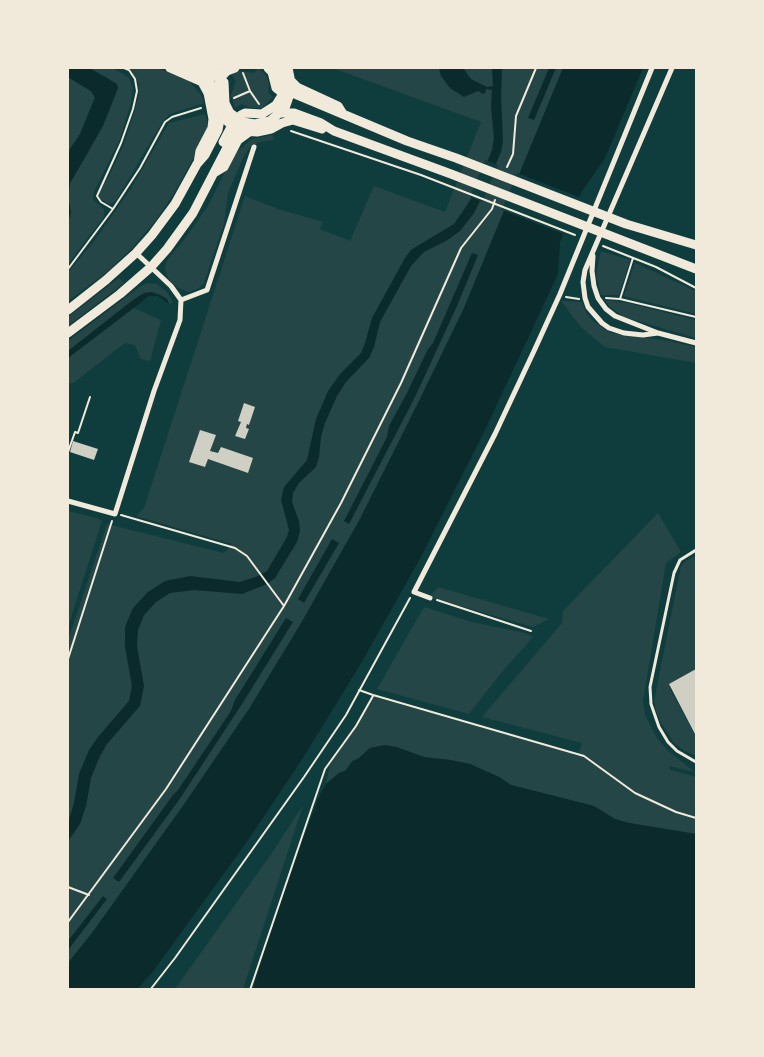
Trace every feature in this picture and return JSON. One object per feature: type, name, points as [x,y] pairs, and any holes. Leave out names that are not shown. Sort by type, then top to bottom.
[{"type":"main road","points":[[68,310],[106,280],[136,253],[152,235],[175,204],[218,130],[221,114],[212,91],[202,82],[170,68]]},
{"type":"main road","points":[[183,68],[216,75],[239,69]]},
{"type":"main road","points":[[199,68],[216,75],[225,84],[224,97],[236,124]]},
{"type":"main road","points":[[268,68],[272,72],[276,88],[288,90],[334,116],[343,114]]},
{"type":"main road","points":[[279,68],[288,90]]},
{"type":"main road","points":[[282,113],[288,90],[288,68]]},
{"type":"main road","points":[[198,164],[200,151],[212,128],[212,91],[216,75]]},
{"type":"main road","points":[[68,333],[120,294],[167,249],[193,213],[214,173],[236,124],[245,113],[258,114],[267,112],[276,105],[288,90],[296,87],[338,106],[343,114],[407,141],[626,224],[696,245]]},
{"type":"main road","points":[[214,173],[224,167],[238,140],[248,128],[266,122],[282,113],[294,113],[321,123],[334,131]]},
{"type":"main road","points":[[221,114],[236,124],[264,131],[294,120],[334,131],[696,269]]},
{"type":"street","points":[[430,598],[414,592],[534,351],[652,68]]},
{"type":"street","points":[[658,333],[634,334],[616,330],[602,323],[592,313],[585,298],[583,282],[585,270],[672,68]]},
{"type":"street","points":[[181,300],[207,290],[254,147]]},
{"type":"street","points":[[68,501],[115,514],[154,391],[180,320],[181,300],[171,286],[136,253]]},
{"type":"street","points":[[593,253],[592,271],[594,286],[600,302],[615,316],[658,333],[696,343]]},
{"type":"lane","points":[[696,550],[680,560],[674,574],[650,687],[651,704],[658,728],[668,742],[678,751],[696,762]]},
{"type":"path","points":[[113,209],[101,202],[96,196],[121,144],[137,91],[135,79],[129,70],[124,68]]},
{"type":"path","points":[[506,172],[513,154],[516,116],[536,68]]},
{"type":"path","points":[[239,69],[250,91],[261,107]]},
{"type":"path","points":[[68,269],[113,209],[140,168],[165,122],[172,117]]},
{"type":"path","points":[[287,129],[421,175],[580,237]]},
{"type":"path","points":[[68,922],[166,790],[284,606],[341,503],[401,383],[461,248],[492,209],[496,200]]},
{"type":"path","points":[[598,244],[656,267],[696,288]]},
{"type":"path","points":[[633,258],[620,299],[696,316]]},
{"type":"path","points":[[68,452],[75,432],[78,433],[90,397]]},
{"type":"path","points":[[68,658],[115,514],[235,548],[247,556],[284,606]]},
{"type":"path","points":[[150,990],[175,958],[346,715],[414,592]]},
{"type":"path","points":[[430,598],[531,631]]},
{"type":"path","points":[[359,690],[584,756],[635,792],[676,812],[696,818]]},
{"type":"path","points":[[250,990],[325,768],[356,726],[373,695]]},
{"type":"path","points":[[68,887],[89,895]]},
{"type":"shaded area","points":[[68,68],[89,68],[117,84],[118,88],[103,126],[70,183],[68,197],[68,152],[80,134],[95,98],[91,91],[68,77]]},
{"type":"shaded area","points":[[89,68],[113,68],[129,78],[133,87],[131,103],[120,139],[93,194],[93,200],[104,209],[104,217],[68,264],[68,223],[71,212],[68,197],[70,183],[90,150],[110,79]]},
{"type":"shaded area","points":[[127,68],[157,68],[189,81],[201,95],[204,103],[170,114],[163,121],[117,199],[109,204],[99,197],[100,192],[124,144],[139,93],[138,82]]},
{"type":"shaded area","points":[[258,68],[266,75],[269,84],[268,93],[273,97],[263,108],[252,108],[241,104],[235,108],[231,95],[236,81],[232,75],[241,71],[254,73]]},
{"type":"shaded area","points":[[336,68],[563,68],[464,308],[360,519],[300,625],[249,709],[185,803],[92,933],[68,963],[68,640],[107,524],[224,553],[232,544],[136,516],[144,508],[245,196],[278,209],[323,222],[320,229],[350,241],[374,186],[445,212],[481,122]]},
{"type":"shaded area","points":[[439,68],[463,68],[471,79],[487,87],[493,86],[492,68],[502,68],[503,141],[501,152],[482,197],[474,213],[460,231],[446,241],[424,252],[411,266],[380,322],[374,347],[369,358],[346,382],[337,396],[325,423],[316,467],[299,483],[293,493],[292,502],[299,521],[300,531],[297,542],[275,578],[267,584],[242,594],[194,590],[170,593],[156,602],[144,615],[138,630],[137,646],[144,686],[140,706],[107,744],[100,756],[91,778],[86,806],[80,824],[68,841],[68,823],[79,774],[89,750],[129,701],[132,686],[125,647],[125,627],[133,608],[148,592],[165,581],[190,576],[240,582],[267,571],[287,537],[289,530],[281,500],[284,487],[307,460],[316,419],[328,391],[340,374],[361,353],[372,318],[405,258],[411,250],[454,224],[475,193],[492,150],[494,138],[491,107],[492,90],[486,89],[483,94],[478,91],[464,97],[450,88],[441,76]]},
{"type":"shaded area","points":[[549,68],[556,68],[534,120],[528,118]]},
{"type":"shaded area","points":[[563,68],[643,68],[605,158],[582,191],[560,242],[558,274],[485,430],[422,555],[360,665],[301,761],[244,846],[151,974],[137,989],[68,990],[68,963],[92,933],[185,803],[249,709],[300,625],[360,519],[464,308]]},
{"type":"shaded area","points":[[68,77],[91,91],[95,97],[80,134],[68,152]]},
{"type":"shaded area","points":[[205,114],[208,125],[205,137],[173,195],[156,220],[133,247],[106,273],[68,301],[68,272],[92,244],[130,190],[169,123]]},
{"type":"shaded area","points":[[272,135],[274,140],[259,142],[250,147],[244,156],[228,193],[224,224],[204,283],[199,288],[189,292],[178,288],[169,280],[166,273],[165,267],[168,259],[208,206],[234,154],[252,139]]},
{"type":"shaded area","points":[[68,197],[71,212],[68,223]]},
{"type":"shaded area","points":[[601,251],[630,260],[619,295],[601,295],[596,274]]},
{"type":"shaded area","points":[[472,253],[478,255],[457,306],[415,397],[349,524],[344,521],[387,437],[389,426],[428,349],[433,343]]},
{"type":"shaded area","points":[[635,263],[696,291],[696,314],[624,296]]},
{"type":"shaded area","points":[[119,278],[124,283],[68,326],[68,317]]},
{"type":"shaded area","points":[[147,283],[157,284],[166,291],[173,302],[169,304],[167,299],[160,294],[144,293],[68,351],[68,341]]},
{"type":"shaded area","points":[[152,292],[167,299],[169,304],[158,296],[149,296],[68,358],[68,351],[133,300],[144,293]]},
{"type":"shaded area","points":[[605,300],[627,303],[696,320],[696,338],[624,317],[610,307]]},
{"type":"shaded area","points":[[561,301],[582,302],[586,313],[592,320],[611,333],[669,341],[696,347],[696,363],[605,347],[581,327]]},
{"type":"shaded area","points":[[134,308],[161,320],[150,361],[141,359],[135,345],[125,343],[72,384],[68,383],[68,358]]},
{"type":"shaded area","points":[[68,511],[102,521],[68,627]]},
{"type":"shaded area","points":[[658,513],[681,552],[666,563],[643,701],[645,715],[657,738],[667,750],[695,772],[669,766],[670,770],[696,777],[696,834],[615,819],[594,806],[511,785],[499,777],[470,764],[424,757],[385,745],[370,748],[359,758],[352,761],[345,771],[339,773],[326,784],[330,765],[374,697],[578,756],[582,743],[482,717],[562,623],[563,611]]},
{"type":"shaded area","points":[[332,539],[339,543],[304,603],[298,599]]},
{"type":"shaded area","points":[[696,555],[696,672],[669,687],[696,737],[696,756],[674,743],[661,723],[654,701],[681,566]]},
{"type":"shaded area","points":[[438,587],[549,619],[533,627],[429,597]]},
{"type":"shaded area","points":[[424,607],[472,622],[525,633],[533,637],[501,673],[469,714],[377,689]]},
{"type":"shaded area","points":[[286,618],[293,622],[242,704],[179,800],[119,882],[113,878],[178,790],[231,711],[235,700]]},
{"type":"shaded area","points":[[385,745],[424,757],[470,764],[499,777],[511,785],[594,806],[615,819],[696,834],[696,989],[253,990],[261,959],[302,841],[318,799],[326,784],[339,773],[345,771],[353,761],[370,748]]},
{"type":"shaded area","points":[[303,805],[243,989],[175,989],[272,853]]},
{"type":"shaded area","points":[[103,896],[107,899],[68,950],[68,941]]},
{"type":"pier","points":[[485,160],[498,165],[482,202],[470,197]]},
{"type":"pier","points":[[517,173],[582,198],[566,235],[502,210]]},
{"type":"building","points":[[244,403],[255,407],[249,425],[247,424],[246,428],[249,429],[245,439],[235,436],[241,422],[238,421]]},
{"type":"building","points":[[200,430],[216,435],[210,451],[218,453],[221,447],[253,458],[248,473],[208,459],[205,467],[189,462]]},
{"type":"building","points":[[73,441],[98,449],[94,460],[70,452]]},
{"type":"building","points":[[696,669],[696,736],[669,684]]}]
